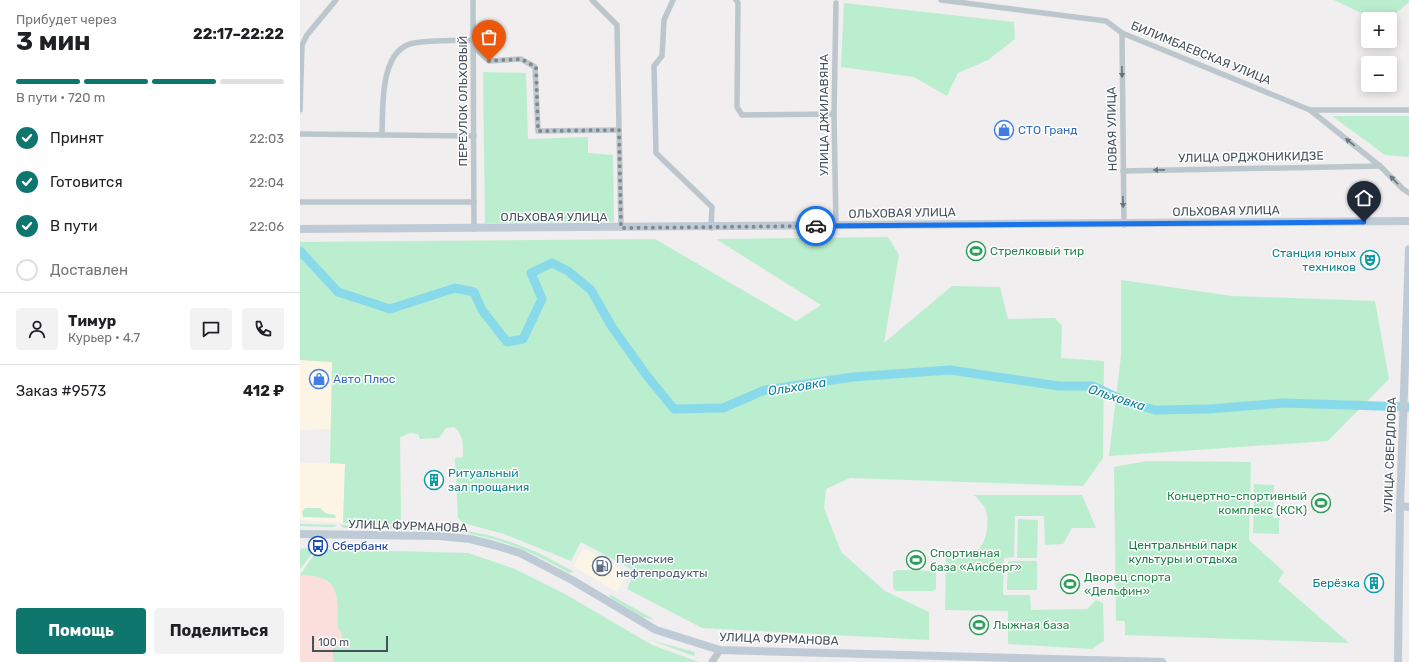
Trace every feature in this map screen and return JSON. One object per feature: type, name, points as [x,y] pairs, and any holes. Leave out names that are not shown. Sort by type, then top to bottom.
[{"type":"main road","name":"ОЛЬХОВАЯ УЛИЦА","points":[[300,229],[711,228],[1409,221]]},
{"type":"main road","name":"УЛИЦА СВЕРДЛОВА","points":[[1398,662],[1400,506],[1409,249]]},
{"type":"main road","points":[[1400,506],[1409,507]]},
{"type":"main road","name":"УЛИЦА ФУРМАНОВА","points":[[300,534],[439,536],[470,539],[508,549],[572,580],[656,630],[720,650],[926,659],[1162,662]]},
{"type":"street","points":[[300,110],[302,45],[307,35],[336,0]]},
{"type":"street","name":"ПЕРЕУЛОК ОЛЬХОВЫЙ","points":[[473,0],[474,229]]},
{"type":"street","points":[[592,0],[618,25],[621,228]]},
{"type":"street","points":[[673,0],[664,20],[662,56],[654,66],[656,153],[712,207],[711,228]]},
{"type":"street","points":[[736,0],[738,3],[737,107],[742,115],[834,114]]},
{"type":"street","name":"БИЛИМБАЕВСКАЯ УЛИЦА","points":[[941,0],[1106,21],[1122,33],[1310,110],[1380,166],[1402,189],[1409,193]]},
{"type":"street","name":"УЛИЦА ДЖИЛАВЯНА","points":[[836,3],[834,114],[836,226]]},
{"type":"street","name":"НОВАЯ УЛИЦА","points":[[1122,33],[1124,224]]},
{"type":"street","points":[[382,135],[383,90],[388,70],[397,52],[413,43],[473,40]]},
{"type":"street","points":[[474,47],[489,61],[521,59],[536,67],[538,131],[619,130]]},
{"type":"street","points":[[1310,110],[1409,110]]},
{"type":"street","points":[[300,134],[474,136]]},
{"type":"street","name":"УЛИЦА ОРДЖОНИКИДЗЕ","points":[[1123,171],[1380,166]]},
{"type":"street","points":[[300,202],[474,202]]},
{"type":"street","points":[[712,662],[720,650]]},
{"type":"shaded area","points":[[300,360],[332,362],[332,429],[300,430]]},
{"type":"shaded area","points":[[300,463],[345,464],[343,523],[300,520]]},
{"type":"shaded area","points":[[584,548],[628,573],[617,592],[573,566]]},
{"type":"shaded area","points":[[300,575],[312,575],[323,579],[333,586],[337,592],[338,628],[342,633],[341,645],[333,648],[333,662],[300,662]]},
{"type":"green space","points":[[1334,0],[1409,0],[1409,2],[1397,12],[1361,13]]},
{"type":"green space","points":[[844,3],[1014,22],[1015,39],[988,60],[958,73],[947,96],[914,77],[841,67]]},
{"type":"green space","points":[[483,72],[526,73],[528,139],[588,137],[588,153],[613,155],[614,222],[485,223]]},
{"type":"green space","points":[[1332,116],[1409,116],[1409,157],[1385,155]]},
{"type":"green space","points":[[888,237],[899,255],[884,343],[952,286],[1000,287],[1008,319],[1055,318],[1062,326],[1061,358],[1104,361],[1103,458],[1083,486],[850,478],[826,489],[824,508],[841,552],[885,591],[929,612],[929,640],[702,628],[627,589],[635,571],[581,542],[571,561],[504,534],[463,523],[458,518],[455,458],[463,457],[463,444],[460,433],[454,427],[446,428],[439,438],[420,439],[418,434],[410,433],[400,437],[401,520],[398,524],[343,523],[345,464],[330,463],[332,362],[300,360],[300,242],[655,239],[796,321],[821,305],[716,239]]},
{"type":"green space","points":[[1121,280],[1232,296],[1375,301],[1389,379],[1328,441],[1109,456],[1121,356]]},
{"type":"green space","name":"Центральный парк культуры и отдыха","points":[[1147,461],[1251,462],[1249,540],[1284,572],[1278,581],[1349,643],[1125,635],[1125,621],[1116,621],[1114,467]]},
{"type":"green space","points":[[1254,484],[1274,485],[1273,518],[1279,518],[1279,534],[1253,533]]},
{"type":"green space","points":[[974,495],[1082,495],[1096,528],[1072,528],[1063,544],[1045,545],[1044,516],[1015,516],[1014,557],[1004,558],[1003,595],[1030,595],[1031,610],[1087,609],[1096,600],[1103,603],[1104,641],[1092,649],[1008,644],[1008,611],[945,610],[946,558],[960,558],[972,555],[982,545],[987,531],[986,510]]},
{"type":"green space","points":[[305,508],[320,508],[325,513],[335,515],[336,518],[303,517],[302,512]]},
{"type":"green space","points":[[1018,519],[1038,520],[1037,558],[1017,558]]},
{"type":"green space","points":[[300,524],[337,525],[334,527],[300,526]]},
{"type":"green space","points":[[341,526],[436,528],[434,530],[344,528]]},
{"type":"green space","points":[[443,528],[479,533],[511,542],[542,555],[574,572],[569,573],[540,557],[510,544],[478,536],[445,531]]},
{"type":"green space","points":[[302,548],[316,549],[300,569],[300,550]]},
{"type":"green space","points":[[318,549],[468,553],[515,569],[565,594],[652,645],[699,662],[333,662],[333,648],[341,645],[342,633],[338,628],[337,597],[330,584],[324,579],[314,576],[300,575]]},
{"type":"green space","points":[[1008,561],[1037,561],[1037,590],[1007,590]]},
{"type":"green space","points":[[897,570],[934,571],[936,574],[936,589],[933,591],[896,591],[893,588],[893,572]]},
{"type":"green space","points":[[609,594],[655,620],[642,617],[611,598]]},
{"type":"green space","points":[[650,640],[695,652],[694,656]]},
{"type":"waterway","name":"Ольховка","points":[[300,251],[338,292],[390,309],[455,288],[474,292],[482,310],[507,342],[523,339],[542,299],[531,273],[552,263],[568,271],[591,290],[612,327],[647,376],[674,409],[723,408],[765,390],[853,377],[950,370],[1059,386],[1093,386],[1127,402],[1155,410],[1208,409],[1284,403],[1409,407]]},
{"type":"way so far","points":[[489,61],[521,59],[536,67],[538,131],[619,130],[621,228],[816,226]]},
{"type":"place","name":"СТО Гранд","points":[[1004,130]]},
{"type":"place","name":"Стрелковый тир","points":[[976,251]]},
{"type":"place","name":"Станция юных техников","points":[[1370,260]]},
{"type":"place","name":"Авто Плюс","points":[[319,379]]},
{"type":"place","name":"Ритуальный зал прощания","points":[[434,480]]},
{"type":"place","name":"Концертно-спортивный комплекс (КСК)","points":[[1321,503]]},
{"type":"place","name":"Сбербанк","points":[[318,546]]},
{"type":"place","name":"Спортивная база «Айсберг»","points":[[916,560]]},
{"type":"place","name":"Пермские нефтепродукты","points":[[602,566]]},
{"type":"place","name":"Берёзка","points":[[1374,583]]},
{"type":"place","name":"Дворец спорта «Дельфин»","points":[[1070,584]]},
{"type":"place","name":"Лыжная база","points":[[979,625]]},
{"type":"route","points":[[816,226],[1364,222]]}]
